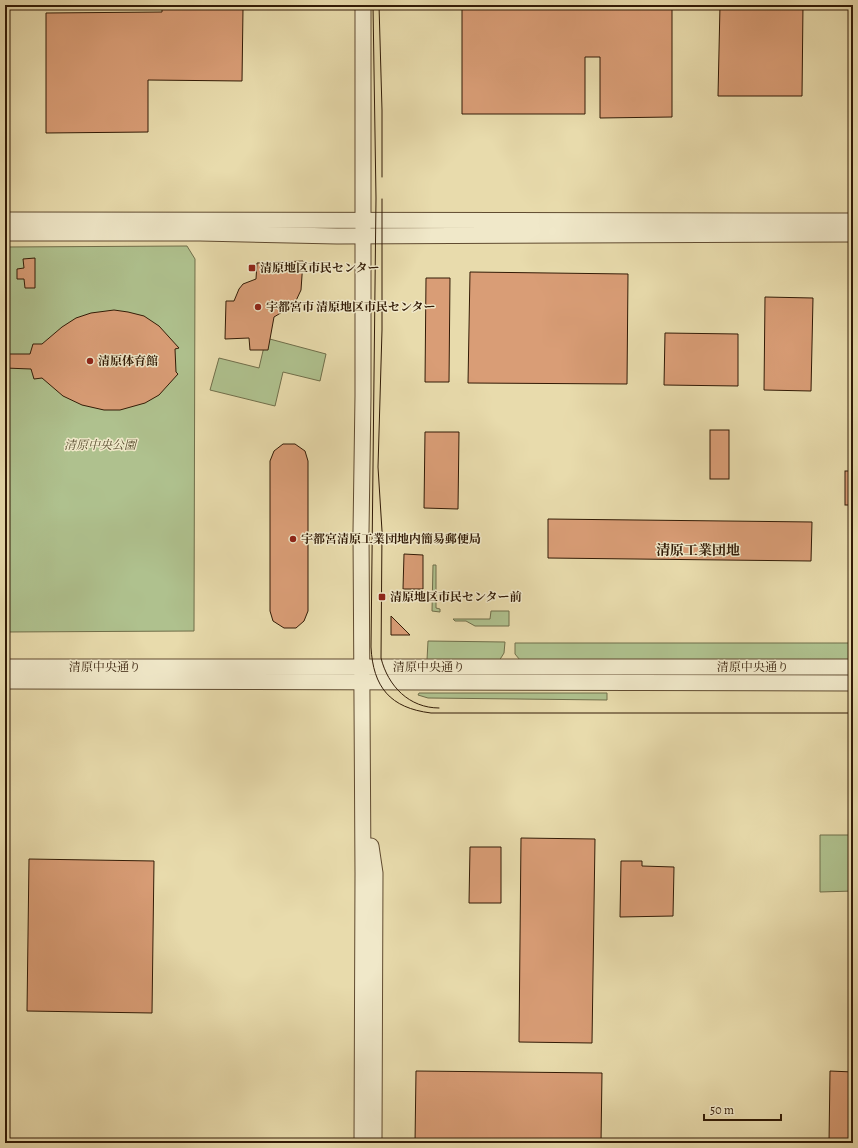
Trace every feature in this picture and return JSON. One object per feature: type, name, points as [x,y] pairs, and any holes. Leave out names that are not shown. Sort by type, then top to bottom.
[{"type":"street","points":[[362,1143],[363,784],[361,525],[364,236],[364,5]]},
{"type":"street","points":[[5,220],[853,221]]},
{"type":"street","points":[[5,233],[200,233],[271,236],[853,234]]},
{"type":"street","name":"清原中央通り","points":[[5,667],[362,675],[853,683]]},
{"type":"street","name":"清原中央通り","points":[[5,681],[853,667]]},
{"type":"street","points":[[363,784],[375,873],[374,1143]]},
{"type":"green space","name":"清原中央公園","points":[[187,246],[195,259],[194,631],[5,632],[5,247]]},
{"type":"green space","points":[[266,338],[326,354],[320,381],[283,372],[275,406],[210,390],[219,358],[259,368]]},
{"type":"green space","points":[[433,565],[436,565],[436,608],[440,609],[440,612],[432,611]]},
{"type":"green space","points":[[491,611],[509,611],[509,626],[475,626],[466,621],[455,621],[453,619],[490,619]]},
{"type":"green space","points":[[428,641],[505,642],[504,653],[499,661],[427,660]]},
{"type":"green space","points":[[515,643],[853,643],[853,660],[520,660],[515,654]]},
{"type":"green space","points":[[419,693],[607,693],[607,700],[428,698],[418,695]]},
{"type":"green space","points":[[820,835],[853,835],[853,891],[820,892]]},
{"type":"building","points":[[462,5],[672,5],[672,117],[600,118],[600,57],[585,57],[585,114],[462,114]]},
{"type":"building","points":[[720,5],[803,5],[802,96],[718,96]]},
{"type":"building","points":[[162,8],[243,9],[242,81],[148,80],[148,132],[46,133],[46,13],[162,12]]},
{"type":"building","points":[[35,258],[35,288],[25,288],[24,279],[17,279],[17,269],[24,268],[23,259]]},
{"type":"building","name":"宇都宮市 清原地区市民センター","points":[[303,261],[301,290],[294,305],[274,317],[268,350],[250,350],[249,338],[225,339],[226,301],[234,301],[243,284],[256,279],[257,263]]},
{"type":"building","points":[[470,272],[628,274],[627,384],[468,383]]},
{"type":"building","points":[[426,278],[450,278],[449,382],[425,382]]},
{"type":"building","points":[[765,297],[813,298],[811,391],[764,390]]},
{"type":"building","name":"清原体育館","points":[[114,310],[144,316],[159,326],[179,348],[175,349],[176,372],[178,374],[159,395],[145,403],[120,410],[104,410],[82,405],[63,396],[42,378],[34,379],[31,369],[5,368],[5,354],[30,354],[33,344],[42,344],[62,327],[76,318],[91,313]]},
{"type":"building","points":[[665,333],[738,334],[738,386],[664,385]]},
{"type":"building","points":[[710,430],[729,430],[729,479],[710,479]]},
{"type":"building","points":[[425,432],[459,432],[458,509],[424,508]]},
{"type":"building","points":[[283,444],[295,444],[305,451],[308,461],[308,611],[304,621],[296,628],[284,628],[273,621],[270,611],[270,461],[274,451]]},
{"type":"building","points":[[845,471],[853,471],[853,505],[845,505]]},
{"type":"building","points":[[548,519],[812,522],[811,561],[548,558]]},
{"type":"building","points":[[404,554],[423,555],[423,589],[403,589]]},
{"type":"building","points":[[391,616],[410,635],[391,635]]},
{"type":"building","points":[[521,838],[595,839],[592,1043],[519,1042]]},
{"type":"building","points":[[470,847],[501,847],[501,903],[469,903]]},
{"type":"building","points":[[29,859],[154,861],[152,1013],[27,1011]]},
{"type":"building","points":[[621,861],[642,861],[642,866],[674,867],[673,916],[620,917]]},
{"type":"building","points":[[416,1071],[602,1073],[601,1143],[415,1143]]},
{"type":"building","points":[[830,1071],[853,1072],[853,1143],[829,1143]]},
{"type":"tram line","points":[[373,5],[376,198],[371,647],[375,673],[386,693],[405,706],[431,713],[853,713]]},
{"type":"tram line","points":[[379,5],[382,177]]},
{"type":"tram line","points":[[382,199],[382,330],[378,467],[382,531],[381,658],[389,678],[401,694],[418,704],[439,708]]},
{"type":"place","name":"清原地区市民センター","points":[[252,268]]},
{"type":"place","name":"宇都宮市 清原地区市民センター","points":[[258,307]]},
{"type":"place","name":"清原体育館","points":[[90,361]]},
{"type":"place","name":"宇都宮清原工業団地内簡易郵便局","points":[[293,539]]},
{"type":"place","name":"清原地区市民センター前","points":[[382,597]]},
{"type":"district","name":"清原工業団地","points":[[698,550]]}]
